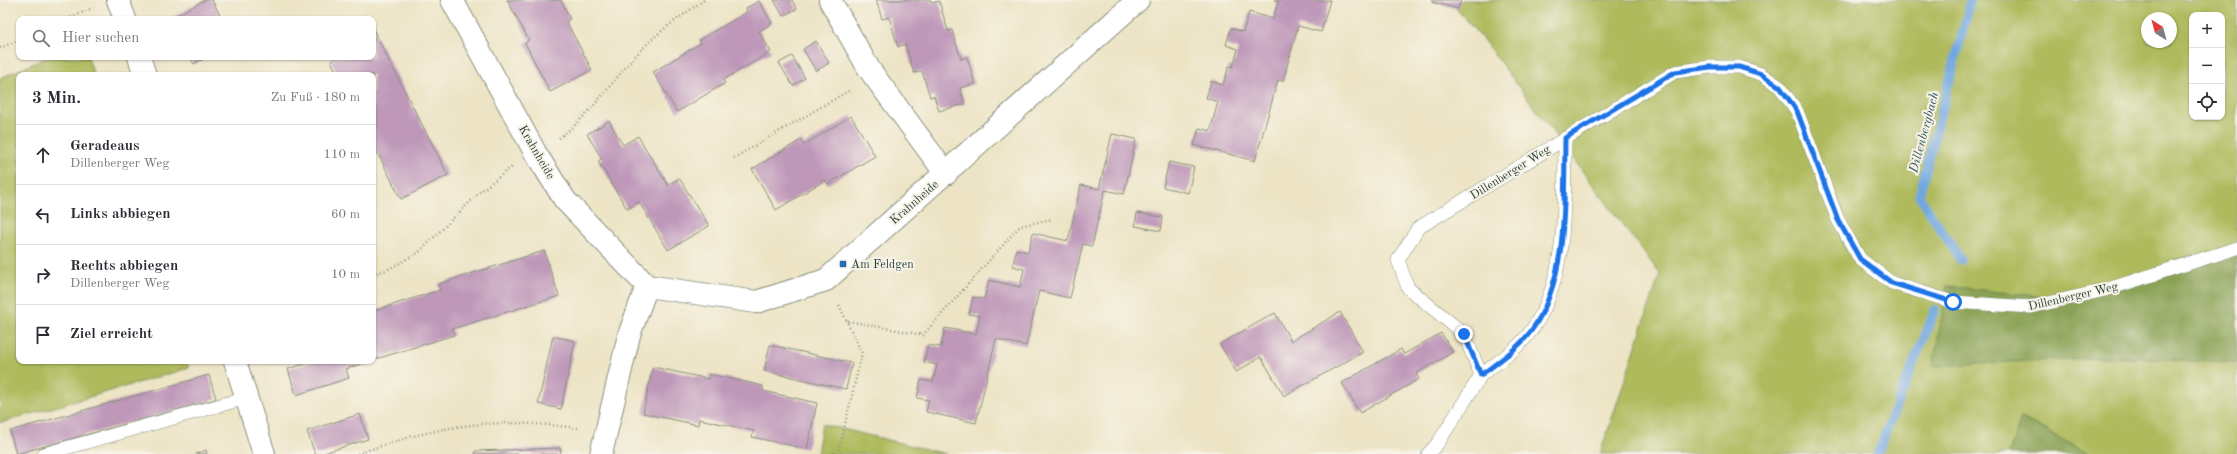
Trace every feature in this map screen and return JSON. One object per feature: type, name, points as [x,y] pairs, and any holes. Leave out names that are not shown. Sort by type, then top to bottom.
[{"type":"street","points":[[118,0],[124,16]]},
{"type":"street","name":"Krahnheide","points":[[452,0],[536,154],[565,200],[647,286],[756,302],[826,280],[946,174],[1138,0]]},
{"type":"street","points":[[830,0],[874,75],[946,174]]},
{"type":"street","points":[[140,60],[144,72]]},
{"type":"street","points":[[602,454],[629,335],[647,286]]},
{"type":"street","points":[[236,364],[264,454]]},
{"type":"lane","name":"Dillenberger Weg","points":[[1481,375],[1464,334],[1408,288],[1398,260],[1418,228],[1675,72],[1710,67],[1739,67],[1761,74],[1780,87],[1797,111],[1838,220],[1860,259],[1892,283],[1953,302],[2031,307],[2105,290],[2237,248]]},
{"type":"lane","points":[[1428,454],[1438,442],[1481,375],[1506,356],[1531,331],[1540,315],[1555,278],[1561,250],[1565,138]]},
{"type":"lane","points":[[44,454],[246,398]]},
{"type":"path","points":[[74,16],[96,6]]},
{"type":"path","points":[[0,48],[16,41]]},
{"type":"path","points":[[734,158],[874,75]]},
{"type":"path","points":[[848,321],[923,335],[1020,226],[1050,219]]},
{"type":"path","points":[[826,280],[848,321],[862,353],[838,454]]},
{"type":"path","points":[[357,454],[419,434],[472,425],[535,423],[606,432]]},
{"type":"green space","points":[[1462,0],[2237,0],[2237,251],[2109,357],[2237,363],[2237,454],[2089,454],[2022,418],[2009,454],[1600,454],[1660,274],[1485,42],[1455,7]]},
{"type":"green space","points":[[41,60],[89,60],[93,72],[16,72],[16,364],[187,364],[189,368],[0,423],[0,78]]},
{"type":"green space","points":[[2237,251],[2237,363],[2109,357],[1933,366],[1947,286],[2062,299]]},
{"type":"green space","points":[[2021,418],[2089,454],[2009,454]]},
{"type":"green space","points":[[822,424],[946,454],[817,454]]},
{"type":"building","points":[[205,0],[212,0],[220,16],[175,16]]},
{"type":"building","points":[[507,0],[561,0],[570,19],[566,21],[592,70],[550,92],[525,43],[529,40]]},
{"type":"building","points":[[774,0],[792,0],[797,9],[783,16]]},
{"type":"building","points":[[876,0],[931,0],[932,3],[939,1],[948,31],[952,30],[961,59],[967,57],[975,84],[960,88],[965,104],[939,111],[934,96],[930,97],[922,71],[914,73],[905,44],[898,47],[889,17],[882,19]]},
{"type":"building","points":[[1274,0],[1330,0],[1321,32],[1298,26],[1283,81],[1278,80],[1255,161],[1194,145],[1199,128],[1210,131],[1218,102],[1206,98],[1211,81],[1223,85],[1229,66],[1233,67],[1238,49],[1226,45],[1231,28],[1243,32],[1249,12],[1273,19],[1278,2]]},
{"type":"building","points":[[1432,0],[1461,0],[1458,9],[1432,2]]},
{"type":"building","points":[[759,1],[772,23],[759,31],[771,52],[723,80],[725,83],[677,112],[653,72],[701,43],[699,40],[747,12],[746,8]]},
{"type":"building","points":[[376,35],[448,175],[401,199],[376,150],[376,72],[336,72],[331,61],[376,60]]},
{"type":"building","points":[[816,41],[829,63],[816,71],[803,49]]},
{"type":"building","points":[[792,56],[805,78],[793,86],[779,63]]},
{"type":"building","points":[[192,60],[201,60],[194,64]]},
{"type":"building","points":[[851,116],[875,156],[828,184],[825,180],[776,210],[752,169],[801,140],[804,145]]},
{"type":"building","points":[[609,121],[623,145],[638,136],[668,185],[679,178],[709,226],[668,250],[639,202],[627,209],[598,161],[602,159],[587,134]]},
{"type":"building","points":[[1112,134],[1136,139],[1124,194],[1105,190],[1092,246],[1083,244],[1070,298],[1039,291],[1026,346],[996,339],[976,423],[926,412],[929,400],[917,398],[921,380],[933,382],[937,365],[924,362],[928,345],[941,347],[945,328],[976,334],[980,316],[969,314],[973,297],[984,299],[989,280],[1020,287],[1024,269],[1013,266],[1016,249],[1028,252],[1033,233],[1068,241],[1081,185],[1099,189]]},
{"type":"building","points":[[1169,162],[1194,167],[1188,193],[1163,187]]},
{"type":"building","points":[[1137,213],[1163,217],[1161,231],[1135,226]]},
{"type":"building","points":[[544,251],[559,296],[452,329],[454,335],[376,359],[376,310],[440,290],[438,284]]},
{"type":"building","points":[[1340,312],[1363,352],[1284,396],[1261,357],[1236,372],[1220,344],[1275,313],[1291,341]]},
{"type":"building","points":[[1441,333],[1453,352],[1416,374],[1419,379],[1360,413],[1342,383],[1401,349],[1404,354]]},
{"type":"building","points":[[553,336],[575,341],[561,409],[538,404]]},
{"type":"building","points":[[770,345],[852,363],[846,389],[764,371]]},
{"type":"building","points":[[305,364],[361,364],[346,369],[349,378],[296,395],[288,369]]},
{"type":"building","points":[[653,367],[709,379],[709,374],[737,380],[763,386],[763,391],[817,403],[807,449],[752,437],[754,431],[727,425],[699,419],[698,425],[643,413]]},
{"type":"building","points":[[209,375],[216,399],[16,454],[10,431]]},
{"type":"building","points":[[360,414],[368,439],[321,454],[315,454],[307,431]]},
{"type":"building","points":[[560,448],[561,454],[475,454],[475,451]]},
{"type":"building","points":[[206,450],[207,454],[196,454]]},
{"type":"waterway","name":"Dillenbergbach","points":[[1961,260],[1919,196],[1971,0]]},
{"type":"waterway","name":"Dillenbergbach","points":[[1877,454],[1935,310]]},
{"type":"place","name":"Am Feldgen","points":[[843,264]]},
{"type":"route","points":[[1464,334],[1481,375],[1518,346],[1531,331],[1540,315],[1555,278],[1561,257],[1564,208],[1565,138],[1675,72],[1710,67],[1739,67],[1761,74],[1780,87],[1797,111],[1838,220],[1860,259],[1892,283],[1953,302]]}]
